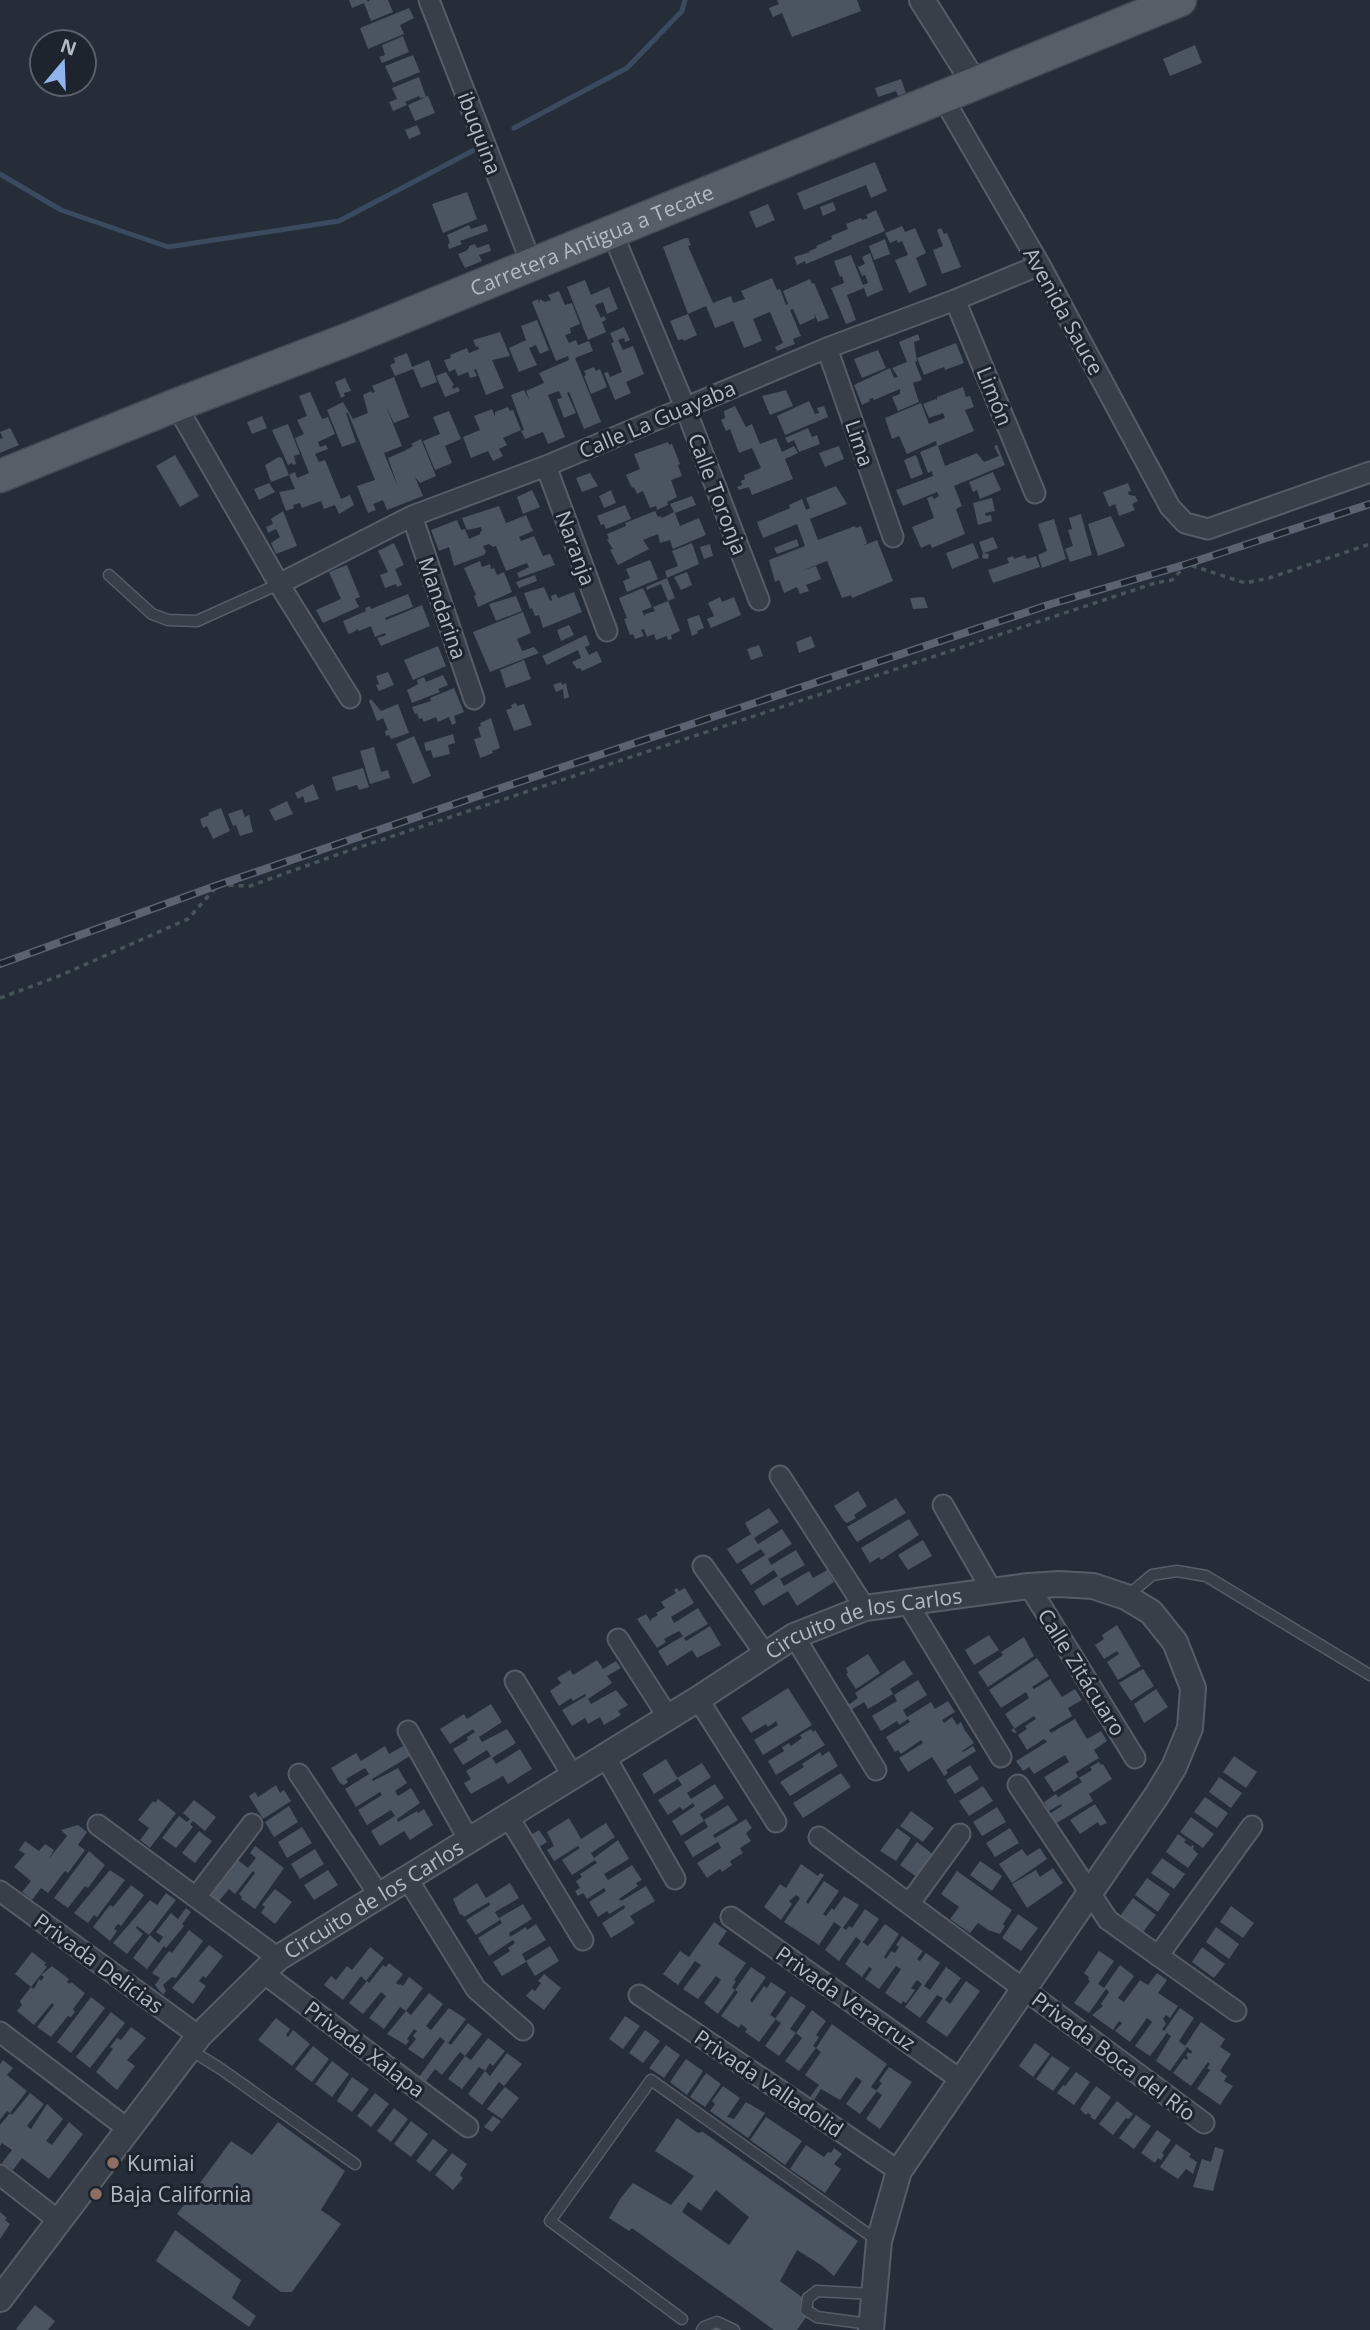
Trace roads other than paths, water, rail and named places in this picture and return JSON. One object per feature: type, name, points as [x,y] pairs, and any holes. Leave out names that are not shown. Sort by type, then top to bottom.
[{"type":"main road","name":"Carretera Antigua a Tecate","points":[[0,476],[354,337],[1180,0]]},
{"type":"street","name":"ibuquina","points":[[429,0],[532,265]]},
{"type":"street","points":[[922,0],[975,84]]},
{"type":"street","name":"Avenida Sauce","points":[[943,98],[1040,265],[1170,507],[1185,523],[1208,529],[1370,472]]},
{"type":"street","name":"Calle Toronja","points":[[612,232],[685,407],[759,600]]},
{"type":"street","name":"Calle La Guayaba","points":[[279,584],[412,516],[546,466],[827,348],[1040,265]]},
{"type":"street","name":"Limón","points":[[955,300],[1035,493]]},
{"type":"street","name":"Lima","points":[[827,348],[893,537]]},
{"type":"street","points":[[176,405],[279,584],[349,698]]},
{"type":"street","name":"Naranja","points":[[546,466],[607,631]]},
{"type":"street","name":"Mandarina","points":[[412,516],[474,699]]},
{"type":"street","points":[[780,1476],[865,1608]]},
{"type":"street","points":[[943,1505],[992,1591]]},
{"type":"street","points":[[703,1566],[766,1655]]},
{"type":"street","name":"Circuito de los Carlos","points":[[0,2299],[194,2042],[270,1965],[698,1699],[794,1636],[865,1608],[1029,1586],[1093,1586],[1126,1597],[1151,1612],[1175,1642],[1194,1688],[1190,1728],[1174,1767],[899,2171],[879,2241],[871,2327]]},
{"type":"street","name":"Calle Zitácuaro","points":[[1029,1586],[1135,1758]]},
{"type":"street","points":[[906,1602],[1000,1757]]},
{"type":"street","points":[[794,1636],[876,1770]]},
{"type":"street","points":[[618,1639],[668,1717]]},
{"type":"street","points":[[514,1681],[573,1776]]},
{"type":"street","points":[[698,1699],[776,1822]]},
{"type":"street","points":[[408,1731],[469,1840]]},
{"type":"street","points":[[605,1756],[675,1879]]},
{"type":"street","points":[[299,1774],[379,1895]]},
{"type":"street","points":[[1018,1785],[1108,1920],[1236,2011]]},
{"type":"street","points":[[508,1816],[583,1940]]},
{"type":"street","points":[[196,1897],[252,1824]]},
{"type":"street","name":"Privada Xalapa","points":[[98,1825],[196,1897],[270,1965],[468,2127]]},
{"type":"street","points":[[1158,1956],[1252,1826]]},
{"type":"street","points":[[909,1904],[960,1834]]},
{"type":"street","name":"Privada Boca del Río","points":[[819,1837],[1204,2123]]},
{"type":"street","points":[[407,1878],[476,1989],[523,2029]]},
{"type":"street","name":"Privada Delicias","points":[[0,1891],[194,2042]]},
{"type":"street","name":"Privada Veracruz","points":[[731,1917],[961,2080]]},
{"type":"street","name":"Privada Valladolid","points":[[639,1995],[899,2171]]},
{"type":"street","points":[[0,2032],[128,2129]]},
{"type":"street","points":[[0,2175],[59,2221]]},
{"type":"lane","points":[[109,575],[152,614],[168,620],[197,621],[279,584]]},
{"type":"lane","points":[[1126,1597],[1152,1574],[1177,1571],[1206,1576],[1370,1675]]},
{"type":"lane","points":[[194,2042],[221,2069],[355,2164]]},
{"type":"lane","points":[[682,2319],[550,2221],[650,2080],[879,2241]]},
{"type":"lane","points":[[871,2327],[817,2317],[806,2310],[808,2298],[817,2291],[873,2295]]},
{"type":"lane","points":[[702,2330],[717,2322],[734,2330]]},
{"type":"waterway","points":[[514,128],[627,68],[682,11],[685,0]]},
{"type":"waterway","points":[[0,174],[61,210],[168,247],[339,221],[480,147]]},
{"type":"railway","points":[[0,964],[218,885],[557,769],[1051,604],[1187,564],[1370,504]]},
{"type":"place","name":"Kumiai","points":[[113,2163]]},
{"type":"place","name":"Baja California","points":[[96,2194]]}]
